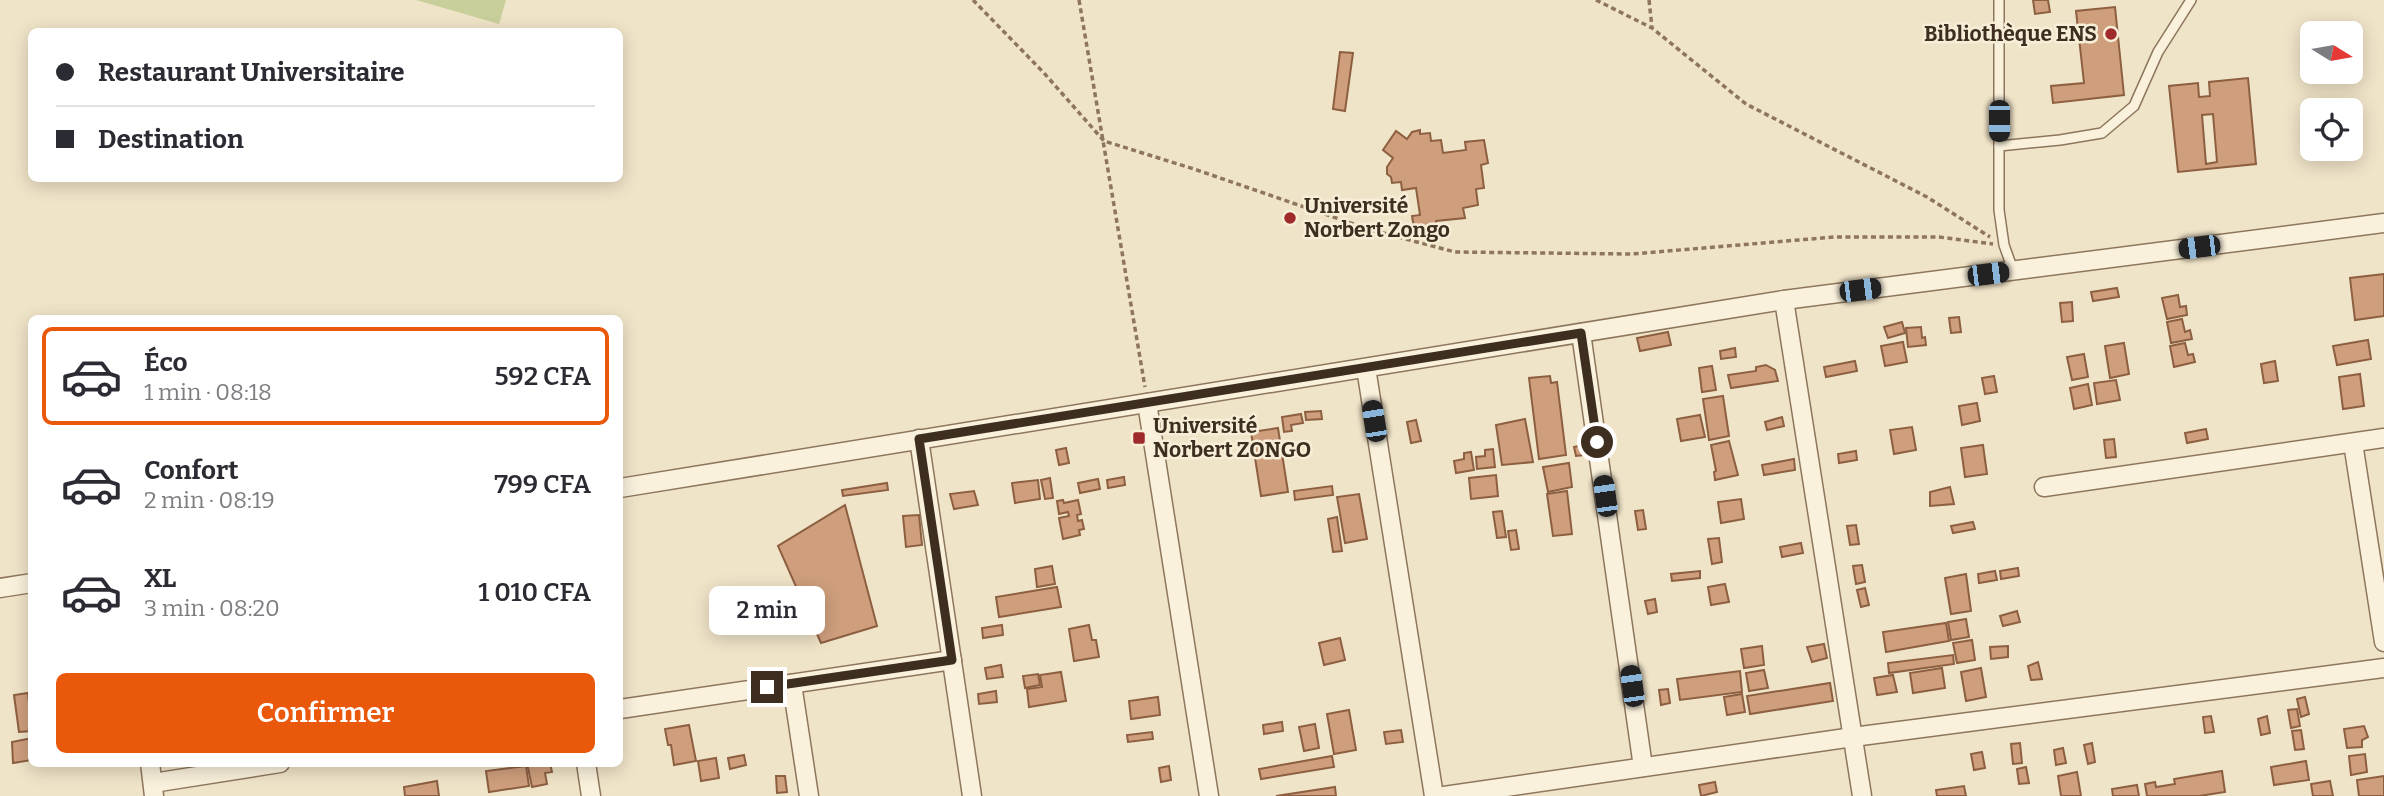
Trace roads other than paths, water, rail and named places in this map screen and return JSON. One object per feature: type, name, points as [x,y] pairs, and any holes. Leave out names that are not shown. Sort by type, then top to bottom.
[{"type":"street","points":[[623,488],[1784,300],[2384,223]]},
{"type":"street","points":[[1784,300],[1862,796]]},
{"type":"street","points":[[1581,333],[1643,768]]},
{"type":"street","points":[[1366,368],[1433,796]]},
{"type":"street","points":[[1147,403],[1209,796]]},
{"type":"street","points":[[2044,487],[2384,438]]},
{"type":"street","points":[[919,439],[972,796]]},
{"type":"street","points":[[2353,443],[2384,642]]},
{"type":"street","points":[[0,588],[28,584]]},
{"type":"street","points":[[623,709],[952,660]]},
{"type":"street","points":[[1444,796],[1853,737],[2384,668]]},
{"type":"street","points":[[792,684],[809,796]]},
{"type":"street","points":[[151,767],[154,790],[261,767]]},
{"type":"street","points":[[587,767],[591,796]]},
{"type":"lane","points":[[1999,0],[1999,210],[2004,245],[2013,270]]},
{"type":"lane","points":[[1999,146],[2102,133],[2134,106],[2158,52],[2191,0]]},
{"type":"place","name":"Bibliothèque ENS","points":[[2111,34]]},
{"type":"place","name":"Université Norbert Zongo","points":[[1290,218]]},
{"type":"place","name":"Université Norbert ZONGO","points":[[1139,438]]}]
